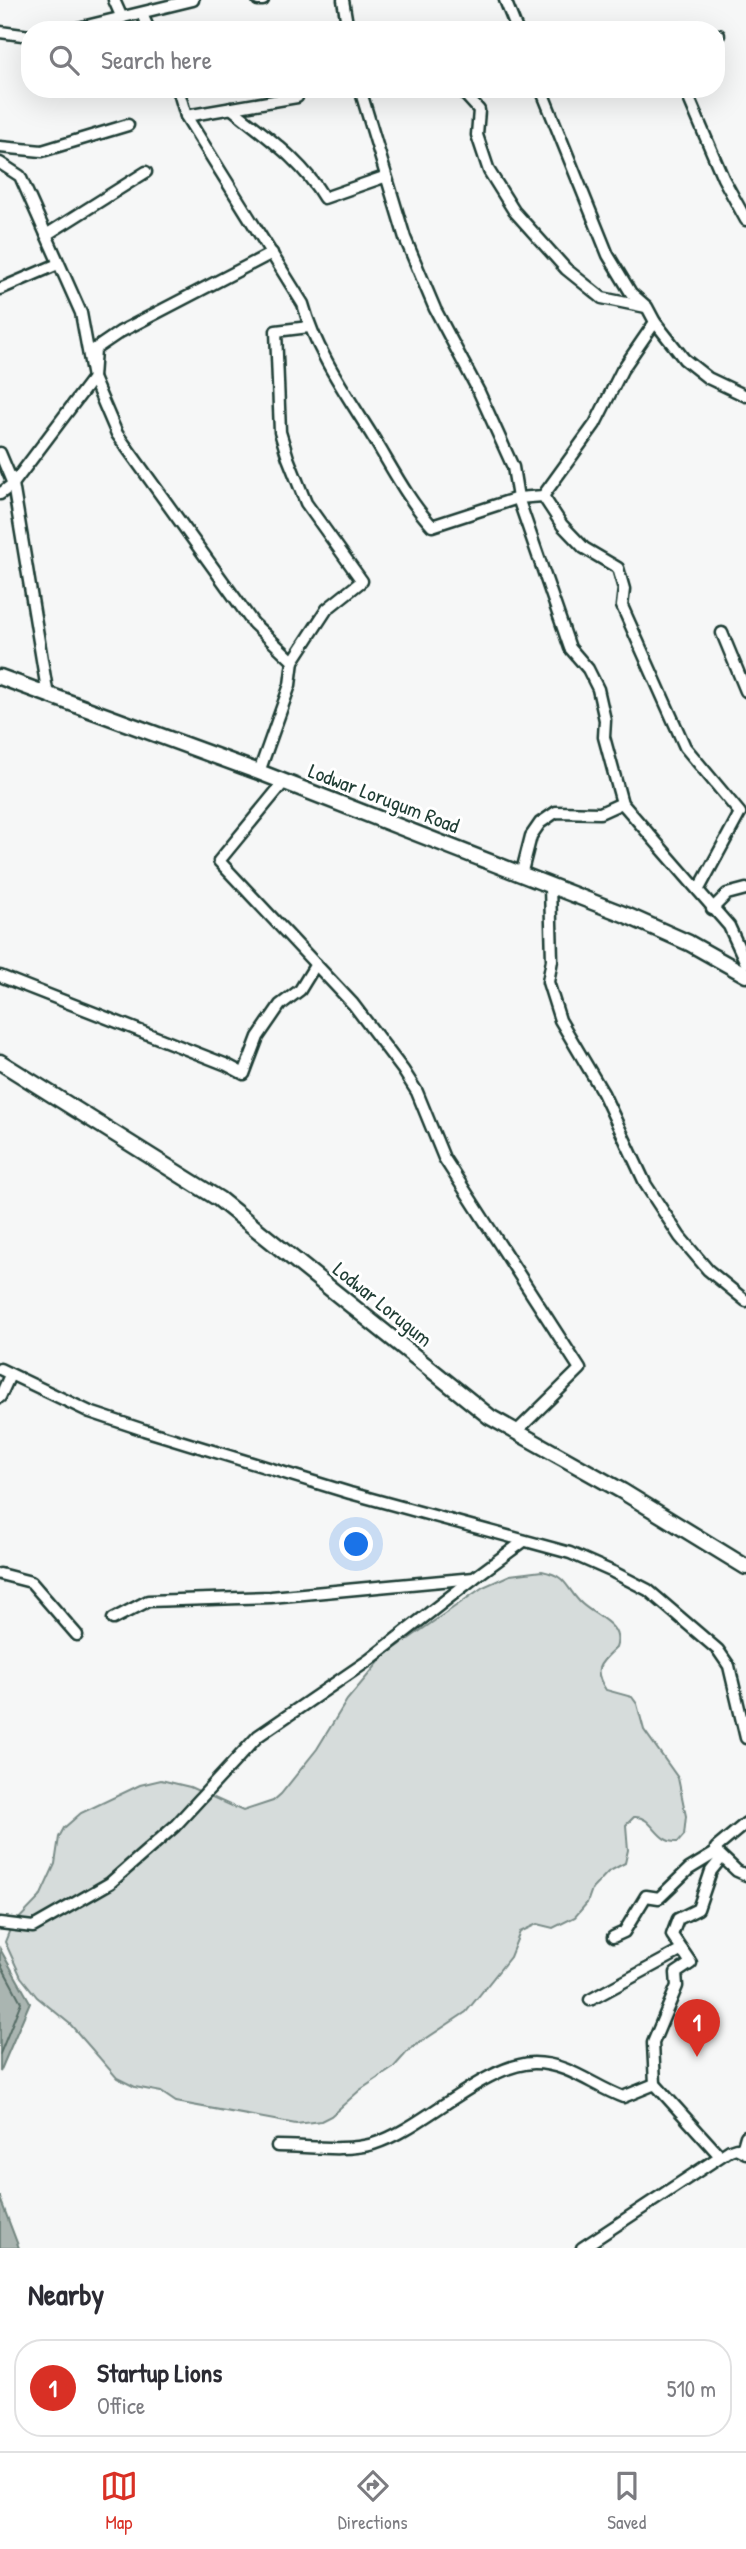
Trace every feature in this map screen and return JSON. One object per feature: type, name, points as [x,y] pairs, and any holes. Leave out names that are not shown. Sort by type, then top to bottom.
[{"type":"street","points":[[114,0],[122,19]]},
{"type":"street","points":[[113,21],[193,0]]},
{"type":"street","points":[[343,0],[346,21]]},
{"type":"street","points":[[505,0],[513,21]]},
{"type":"street","points":[[142,14],[145,21]]},
{"type":"street","points":[[0,32],[21,35]]},
{"type":"street","points":[[181,98],[186,116],[303,304],[309,327],[407,495],[432,526],[518,498],[543,496],[596,425],[622,370],[655,322]]},
{"type":"street","points":[[186,116],[291,98]]},
{"type":"street","points":[[362,98],[384,177],[405,238],[435,309],[479,392],[513,467],[518,498],[570,648],[588,669],[598,690],[605,720],[604,737],[622,803],[729,926],[746,964]]},
{"type":"street","points":[[468,98],[479,110],[477,135],[489,171],[514,211],[566,269],[602,299],[647,307]]},
{"type":"street","points":[[545,98],[608,255],[631,293],[647,307],[655,322],[684,359],[708,378],[746,396]]},
{"type":"street","points":[[689,98],[723,178],[746,220]]},
{"type":"street","points":[[230,108],[266,138],[295,157],[324,198],[384,177]]},
{"type":"street","points":[[0,147],[42,151],[128,125]]},
{"type":"street","points":[[0,163],[20,176],[81,313],[93,378],[117,434],[253,623],[293,661]]},
{"type":"street","points":[[46,235],[146,173]]},
{"type":"street","points":[[0,494],[13,484],[93,378],[95,349],[120,332],[272,253]]},
{"type":"street","points":[[0,289],[58,264]]},
{"type":"street","points":[[259,772],[290,685],[293,661],[327,609],[362,581],[306,503],[280,432],[276,331],[309,327]]},
{"type":"street","points":[[0,453],[13,484],[48,696]]},
{"type":"street","points":[[543,496],[562,525],[584,548],[618,568],[624,589],[622,606],[685,747],[740,813],[699,889]]},
{"type":"street","points":[[722,633],[746,691]]},
{"type":"street","name":"Lodwar Lorugum Road","points":[[0,677],[259,772],[521,874],[689,943],[746,975]]},
{"type":"street","points":[[284,782],[219,862],[353,1003],[410,1081],[437,1135],[444,1158],[580,1369],[516,1432]]},
{"type":"street","points":[[521,874],[531,836],[556,812],[600,813],[622,803]]},
{"type":"street","points":[[550,886],[552,960],[548,982],[560,1020],[603,1093],[646,1185],[680,1237],[708,1270],[746,1301]]},
{"type":"street","points":[[712,909],[727,894],[746,889]]},
{"type":"street","points":[[0,976],[244,1074],[258,1037],[280,1005],[300,990],[316,964]]},
{"type":"street","name":"Lodwar Lorugum","points":[[0,1062],[219,1199],[466,1399],[516,1432],[622,1491],[746,1567]]},
{"type":"street","points":[[0,1369],[90,1412],[144,1430],[351,1493],[570,1553],[613,1572],[648,1590],[688,1621],[718,1650],[729,1666],[746,1738]]},
{"type":"street","points":[[0,1397],[10,1376]]},
{"type":"street","points":[[0,1923],[33,1927],[110,1884],[175,1826],[258,1736],[369,1660],[524,1541]]},
{"type":"street","points":[[0,1574],[31,1582],[76,1634]]},
{"type":"street","points":[[113,1619],[148,1601],[271,1597],[474,1578]]},
{"type":"street","points":[[720,2156],[655,2084],[653,2043],[677,1986],[676,1973],[691,1963],[672,1935],[678,1919],[698,1909],[710,1871],[719,1861],[716,1848],[746,1823]]},
{"type":"street","points":[[717,1852],[737,1871],[746,1875]]},
{"type":"street","points":[[613,1937],[624,1932],[646,1896],[659,1898],[689,1869],[717,1852]]},
{"type":"street","points":[[590,2000],[682,1950]]},
{"type":"street","points":[[277,2146],[355,2147],[373,2144],[388,2138],[496,2075],[529,2064],[566,2069],[623,2097],[655,2084]]},
{"type":"street","points":[[583,2248],[733,2148],[744,2152],[746,2136]]},
{"type":"shaded area","points":[[542,1571],[565,1582],[579,1601],[616,1632],[616,1648],[599,1667],[599,1677],[606,1690],[632,1697],[637,1704],[644,1730],[678,1778],[686,1816],[684,1835],[678,1842],[665,1839],[646,1820],[634,1817],[626,1825],[628,1850],[625,1863],[608,1872],[592,1889],[587,1903],[575,1917],[553,1928],[537,1924],[520,1932],[510,1957],[466,2012],[409,2050],[393,2068],[321,2121],[296,2124],[176,2102],[161,2092],[135,2087],[117,2078],[70,2024],[37,1997],[21,1977],[5,1942],[11,1927],[40,1897],[55,1864],[59,1837],[64,1828],[81,1813],[140,1785],[161,1780],[190,1787],[243,1811],[273,1801],[317,1749],[347,1700],[384,1656],[483,1587],[510,1575]]},
{"type":"water","points":[[0,1949],[30,2002],[0,2072]]},
{"type":"water","points":[[0,2198],[19,2248],[0,2248]]},
{"type":"place","name":"Startup Lions","points":[[697,2057]]}]
